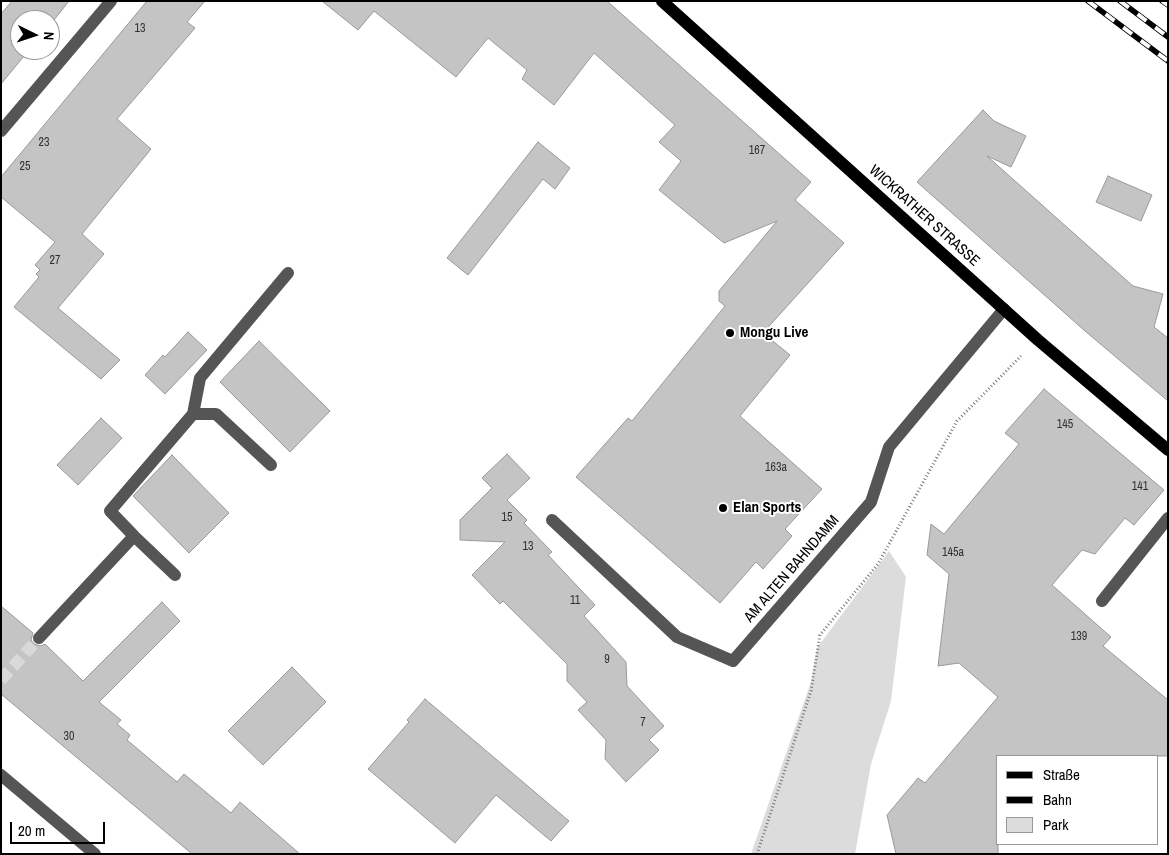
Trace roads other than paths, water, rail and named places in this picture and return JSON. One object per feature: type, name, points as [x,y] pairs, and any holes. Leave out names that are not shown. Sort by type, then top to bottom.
[{"type":"main road","name":"WICKRATHER STRASSE","points":[[662,1],[1038,340],[1168,450]]},
{"type":"street","points":[[1,132],[111,1]]},
{"type":"street","points":[[175,575],[110,511],[194,414],[200,378],[288,273]]},
{"type":"street","name":"AM ALTEN BAHNDAMM","points":[[552,520],[677,637],[733,661],[871,502],[889,447],[1004,309]]},
{"type":"street","points":[[194,414],[216,414],[271,466]]},
{"type":"street","points":[[1102,601],[1168,518]]},
{"type":"street","points":[[39,638],[134,536]]},
{"type":"street","points":[[1,776],[95,854]]},
{"type":"tunnel","points":[[1,680],[39,638]]},
{"type":"railway","points":[[1088,1],[1168,61]]},
{"type":"railway","points":[[1120,1],[1168,37]]},
{"type":"railway","points":[[1162,1],[1168,5]]},
{"type":"place","name":"Mongu Live","points":[[730,333]]},
{"type":"place","name":"Elan Sports","points":[[723,508]]}]
